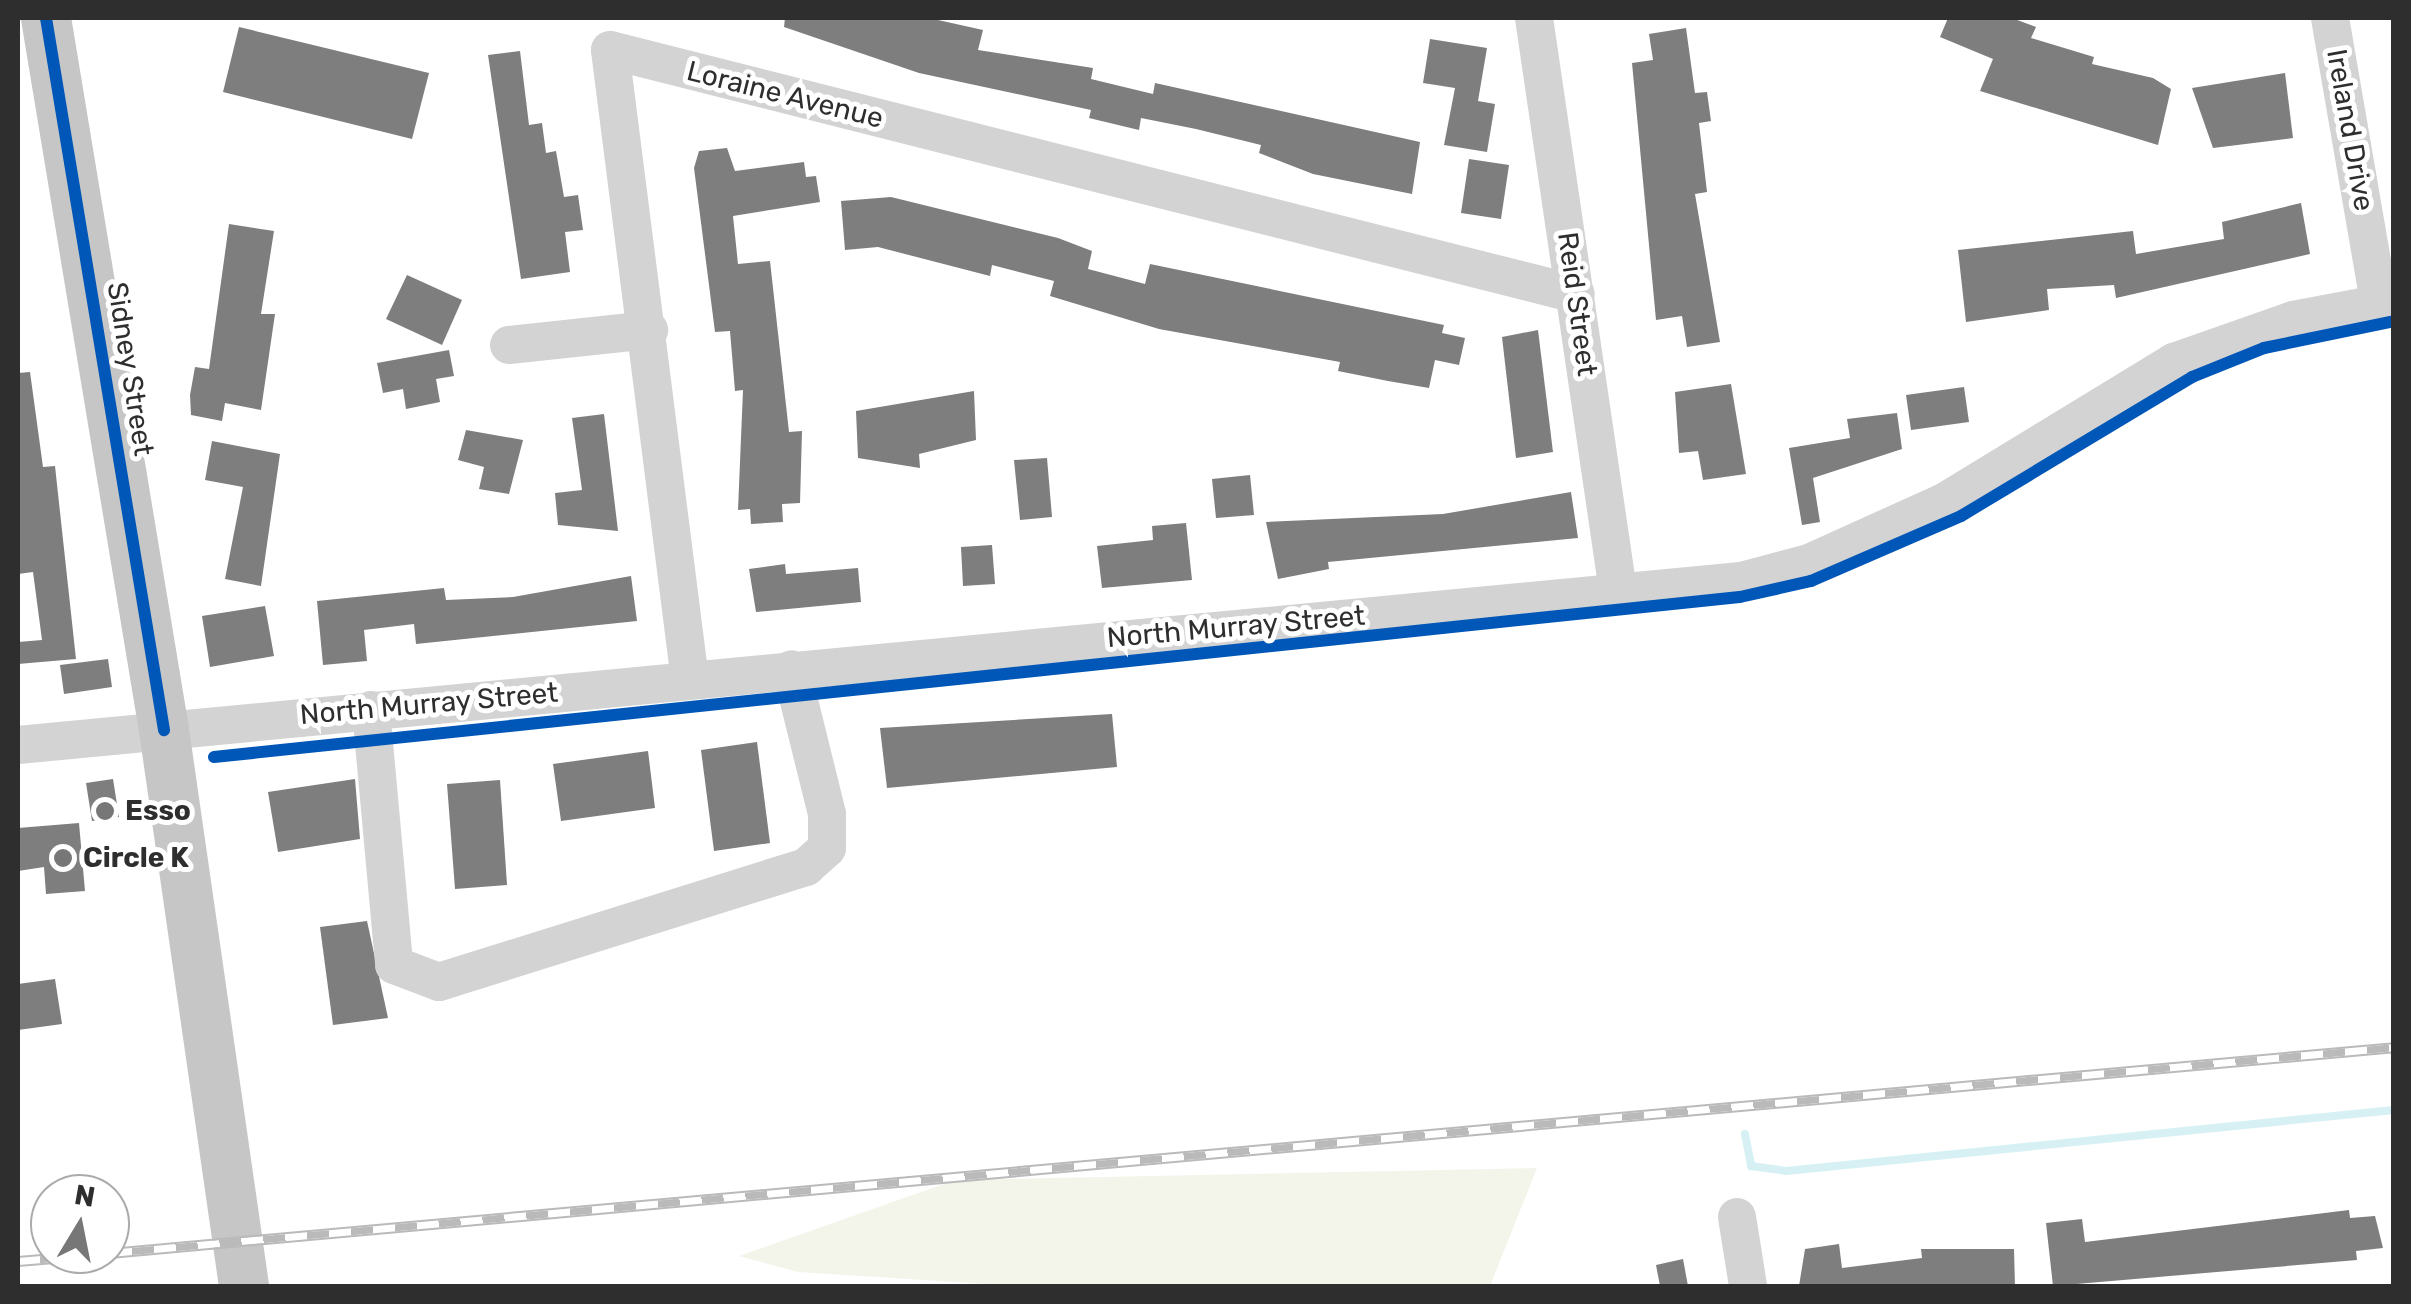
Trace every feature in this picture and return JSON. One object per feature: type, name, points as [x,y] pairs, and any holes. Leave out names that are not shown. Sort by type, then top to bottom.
[{"type":"main road","name":"Sidney Street","points":[[46,18],[164,730],[244,1286]]},
{"type":"street","name":"Reid Street","points":[[1534,18],[1618,591]]},
{"type":"street","name":"Ireland Drive","points":[[2330,18],[2386,302]]},
{"type":"street","name":"Loraine Avenue","points":[[690,680],[649,330],[610,50],[1576,294]]},
{"type":"street","name":"North Murray Street","points":[[18,745],[1741,580],[1808,564],[1946,501],[2174,362],[2248,333],[2386,302]]},
{"type":"street","points":[[508,344],[649,330]]},
{"type":"street","points":[[371,710],[394,965],[439,982],[806,868],[828,848],[827,814],[792,669]]},
{"type":"street","points":[[1737,1218],[1748,1286]]},
{"type":"shaded area","points":[[1537,1168],[1490,1286],[1018,1286],[798,1272],[739,1256],[955,1180]]},
{"type":"building","points":[[785,18],[929,18],[983,30],[978,50],[1093,68],[1091,79],[1153,94],[1155,83],[1420,142],[1412,194],[1313,174],[1259,153],[1261,145],[1196,129],[1141,118],[1139,130],[1089,118],[1091,110],[919,73],[784,27]]},
{"type":"building","points":[[1948,18],[2012,18],[2036,27],[2031,38],[2094,57],[2092,64],[2153,78],[2171,89],[2158,145],[1980,91],[1993,59],[1940,37]]},
{"type":"building","points":[[239,27],[429,73],[412,139],[223,92]]},
{"type":"building","points":[[1686,28],[1695,93],[1707,92],[1711,121],[1699,123],[1707,192],[1695,194],[1720,342],[1687,347],[1682,316],[1656,320],[1632,63],[1653,60],[1649,34]]},
{"type":"building","points":[[1430,39],[1487,48],[1478,101],[1495,104],[1487,152],[1444,145],[1455,88],[1423,83]]},
{"type":"building","points":[[520,51],[529,125],[542,123],[546,153],[556,151],[564,197],[578,195],[583,230],[565,232],[570,272],[521,279],[488,55]]},
{"type":"building","points":[[2285,73],[2293,138],[2213,148],[2192,88]]},
{"type":"building","points":[[727,148],[735,171],[804,162],[806,177],[816,176],[820,202],[733,216],[738,264],[770,261],[789,432],[802,431],[800,503],[782,504],[783,522],[751,524],[750,509],[738,510],[743,390],[735,391],[730,331],[715,332],[694,168],[699,151]]},
{"type":"building","points":[[1469,159],[1509,165],[1501,219],[1461,213]]},
{"type":"building","points":[[891,197],[1058,238],[1092,251],[1088,269],[1145,284],[1150,264],[1444,325],[1442,333],[1465,338],[1459,365],[1435,360],[1429,388],[1388,381],[1338,371],[1340,362],[1159,329],[1050,296],[1054,281],[992,265],[990,276],[878,247],[845,250],[841,201]]},
{"type":"building","points":[[2301,203],[2310,254],[2116,298],[2114,285],[2047,289],[2049,310],[1966,322],[1958,250],[2133,231],[2136,254],[2224,239],[2222,222]]},
{"type":"building","points":[[229,224],[274,231],[261,314],[275,314],[261,410],[225,403],[222,421],[191,415],[190,395],[195,367],[209,369]]},
{"type":"building","points":[[407,275],[462,300],[442,345],[386,319]]},
{"type":"building","points":[[1538,330],[1553,452],[1516,458],[1502,337]]},
{"type":"building","points":[[449,350],[454,376],[436,379],[440,402],[406,409],[403,389],[383,393],[377,363]]},
{"type":"building","points":[[30,372],[43,467],[55,466],[76,659],[18,664],[18,642],[42,640],[33,572],[18,574],[18,373]]},
{"type":"building","points":[[1731,384],[1746,474],[1703,480],[1698,451],[1679,453],[1675,392]]},
{"type":"building","points":[[1964,387],[1969,422],[1911,430],[1906,395]]},
{"type":"building","points":[[974,391],[976,440],[919,454],[920,468],[858,458],[856,411]]},
{"type":"building","points":[[1897,413],[1902,449],[1813,478],[1820,522],[1802,525],[1789,448],[1850,438],[1847,419]]},
{"type":"building","points":[[604,414],[618,531],[558,525],[555,493],[582,490],[572,418]]},
{"type":"building","points":[[466,430],[523,440],[509,494],[479,489],[484,467],[458,460]]},
{"type":"building","points":[[212,441],[280,454],[261,586],[225,579],[243,487],[205,480]]},
{"type":"building","points":[[1047,458],[1052,517],[1020,520],[1014,460]]},
{"type":"building","points":[[1250,475],[1254,515],[1216,518],[1212,479]]},
{"type":"building","points":[[1571,492],[1578,538],[1328,562],[1329,569],[1278,579],[1266,522],[1443,514]]},
{"type":"building","points":[[1186,523],[1192,580],[1102,588],[1097,546],[1153,540],[1152,526]]},
{"type":"building","points":[[992,545],[995,584],[963,586],[961,547]]},
{"type":"building","points":[[785,564],[786,574],[858,568],[861,602],[756,612],[749,569]]},
{"type":"building","points":[[631,576],[637,621],[416,644],[414,624],[364,630],[367,661],[323,665],[317,601],[444,588],[446,600],[513,597]]},
{"type":"building","points":[[265,606],[274,656],[210,667],[202,616]]},
{"type":"building","points":[[108,659],[112,687],[64,694],[60,665]]},
{"type":"building","points":[[1112,714],[1117,767],[887,788],[880,728]]},
{"type":"building","points":[[757,742],[770,843],[714,851],[701,750]]},
{"type":"building","points":[[648,751],[655,808],[561,821],[553,764]]},
{"type":"building","points":[[113,779],[119,817],[92,821],[86,783]]},
{"type":"building","points":[[355,779],[360,839],[278,852],[268,792]]},
{"type":"building","points":[[500,780],[507,885],[455,889],[447,784]]},
{"type":"building","name":"Circle K","points":[[79,823],[85,891],[46,894],[44,867],[18,871],[18,828]]},
{"type":"building","points":[[367,921],[388,1018],[333,1025],[320,927]]},
{"type":"building","points":[[55,979],[62,1024],[18,1030],[18,984]]},
{"type":"building","points":[[2349,1210],[2350,1218],[2375,1216],[2383,1248],[2356,1251],[2357,1260],[2053,1286],[2046,1223],[2082,1219],[2085,1242]]},
{"type":"building","points":[[1839,1244],[1842,1268],[1922,1258],[1921,1249],[2014,1249],[2015,1286],[1799,1286],[1805,1249]]},
{"type":"building","points":[[1683,1259],[1688,1286],[1660,1286],[1656,1265]]},
{"type":"waterway","points":[[1745,1134],[1751,1166],[1786,1171],[2394,1110]]},
{"type":"railway","points":[[130,1251],[2394,1047]]},
{"type":"railway","points":[[18,1261],[30,1260]]},
{"type":"cycle path","points":[[46,18],[164,730]]},
{"type":"cycle path","points":[[214,757],[1740,597],[1811,581],[1961,516],[2192,377],[2264,348],[2394,321]]},
{"type":"place","name":"Esso","points":[[105,811]]},
{"type":"place","name":"Circle K","points":[[63,858]]}]
